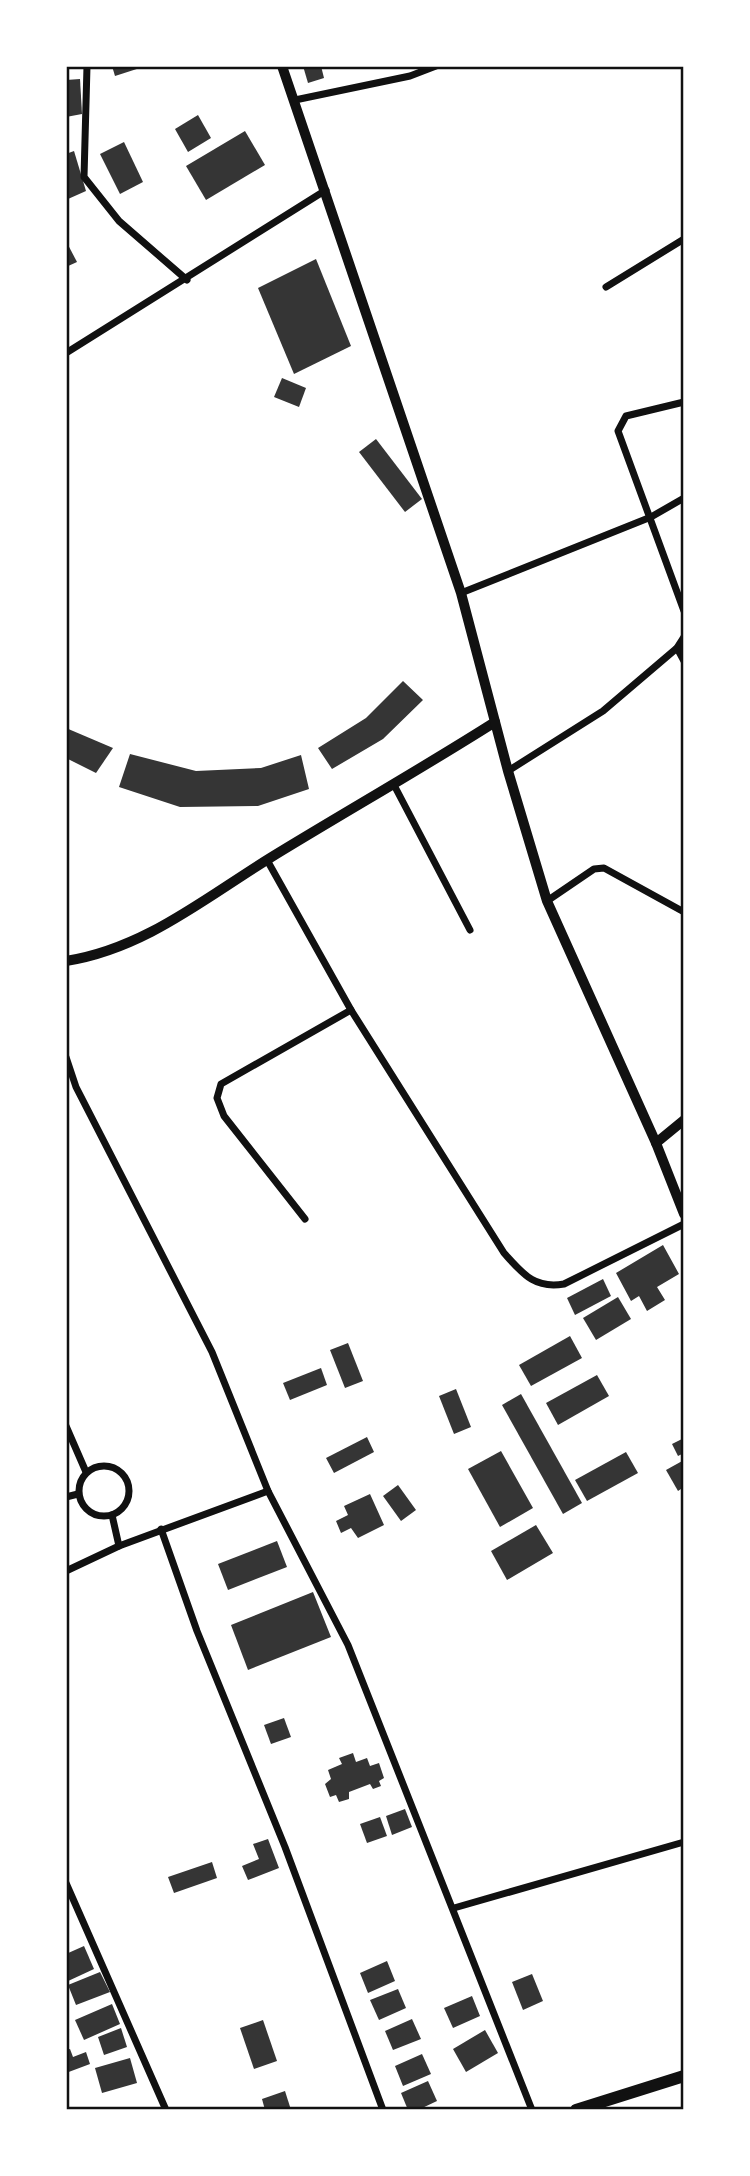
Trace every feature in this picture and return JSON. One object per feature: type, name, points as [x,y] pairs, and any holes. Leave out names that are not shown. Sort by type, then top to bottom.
[{"type":"main road","points":[[282,66],[461,593],[508,771],[547,901],[656,1143],[684,1214]]},
{"type":"main road","points":[[576,2109],[684,2076]]},
{"type":"street","points":[[87,66],[84,177],[118,221],[187,279]]},
{"type":"street","points":[[295,100],[410,76],[436,66]]},
{"type":"street","points":[[66,353],[326,190]]},
{"type":"street","points":[[606,287],[684,239]]},
{"type":"street","points":[[684,402],[626,416],[618,431],[684,611]]},
{"type":"street","points":[[461,593],[651,517],[684,498]]},
{"type":"street","points":[[508,771],[603,711],[677,648],[684,637]]},
{"type":"street","points":[[677,648],[684,661]]},
{"type":"street","points":[[66,961],[97,956],[153,931],[205,903],[267,860],[495,722]]},
{"type":"street","points":[[394,785],[470,930]]},
{"type":"street","points":[[267,860],[351,1010],[503,1253],[525,1276],[546,1287],[565,1284],[684,1224]]},
{"type":"street","points":[[547,901],[594,869],[604,868],[684,912]]},
{"type":"street","points":[[306,1219],[224,1116],[217,1098],[221,1084],[351,1010]]},
{"type":"street","points":[[66,1057],[76,1087],[212,1352],[268,1491],[348,1645],[532,2109]]},
{"type":"street","points":[[656,1143],[684,1119]]},
{"type":"street","points":[[66,1426],[86,1472]]},
{"type":"street","points":[[97,1466],[110,1466],[121,1472],[128,1483],[128,1496],[122,1508],[112,1515],[90,1513],[78,1494],[86,1472],[97,1466]]},
{"type":"street","points":[[66,1571],[161,1529],[268,1491]]},
{"type":"street","points":[[66,1497],[78,1494]]},
{"type":"street","points":[[112,1515],[120,1546]]},
{"type":"street","points":[[161,1529],[197,1631],[285,1847],[383,2109]]},
{"type":"street","points":[[454,1908],[684,1842]]},
{"type":"street","points":[[66,1883],[166,2109]]},
{"type":"building","points":[[112,66],[143,66],[143,67],[115,76]]},
{"type":"building","points":[[303,66],[321,66],[324,78],[308,83]]},
{"type":"building","points":[[80,79],[82,114],[66,117],[66,80]]},
{"type":"building","points":[[198,115],[211,138],[188,152],[175,129]]},
{"type":"building","points":[[245,131],[265,165],[206,200],[186,166]]},
{"type":"building","points":[[124,142],[143,182],[120,194],[100,154]]},
{"type":"building","points":[[74,151],[86,191],[68,199],[66,154]]},
{"type":"building","points":[[66,241],[77,262],[66,267]]},
{"type":"building","points":[[316,259],[351,346],[294,374],[258,288]]},
{"type":"building","points":[[282,378],[306,388],[299,407],[274,397]]},
{"type":"building","points":[[376,439],[422,499],[405,512],[359,452]]},
{"type":"building","points":[[403,681],[423,700],[383,739],[332,769],[318,748],[366,718]]},
{"type":"building","points":[[66,728],[113,748],[96,773],[66,758]]},
{"type":"building","points":[[130,754],[196,771],[261,768],[301,755],[309,789],[258,806],[180,807],[119,787]]},
{"type":"building","points":[[663,1245],[679,1274],[657,1287],[665,1300],[647,1311],[639,1296],[631,1301],[616,1273]]},
{"type":"building","points":[[603,1279],[611,1296],[575,1315],[567,1298]]},
{"type":"building","points":[[618,1297],[631,1319],[596,1340],[583,1318]]},
{"type":"building","points":[[570,1336],[582,1358],[531,1386],[519,1365]]},
{"type":"building","points":[[348,1343],[363,1381],[345,1388],[330,1350]]},
{"type":"building","points":[[321,1368],[327,1385],[290,1400],[283,1383]]},
{"type":"building","points":[[597,1375],[609,1396],[558,1425],[546,1403]]},
{"type":"building","points":[[456,1389],[471,1427],[454,1434],[439,1396]]},
{"type":"building","points":[[521,1394],[582,1503],[563,1514],[502,1405]]},
{"type":"building","points":[[367,1437],[374,1452],[334,1473],[326,1458]]},
{"type":"building","points":[[684,1438],[684,1453],[678,1456],[672,1444]]},
{"type":"building","points":[[501,1451],[533,1508],[500,1527],[468,1469]]},
{"type":"building","points":[[626,1452],[638,1473],[587,1501],[575,1480]]},
{"type":"building","points":[[684,1460],[684,1487],[678,1491],[666,1470]]},
{"type":"building","points":[[398,1485],[416,1510],[401,1521],[383,1496]]},
{"type":"building","points":[[370,1494],[384,1525],[358,1538],[351,1528],[341,1533],[336,1521],[348,1515],[344,1506]]},
{"type":"building","points":[[536,1525],[553,1553],[507,1580],[491,1551]]},
{"type":"building","points":[[277,1541],[287,1567],[228,1590],[218,1564]]},
{"type":"building","points":[[313,1592],[331,1637],[248,1670],[231,1625]]},
{"type":"building","points":[[284,1718],[291,1737],[271,1744],[264,1725]]},
{"type":"building","points":[[353,1753],[356,1762],[367,1758],[370,1766],[379,1763],[384,1778],[379,1781],[381,1786],[373,1789],[370,1784],[349,1792],[349,1799],[339,1802],[336,1795],[330,1797],[325,1784],[331,1779],[328,1770],[342,1764],[339,1758]]},
{"type":"building","points":[[405,1809],[412,1827],[392,1835],[386,1816]]},
{"type":"building","points":[[380,1817],[387,1836],[367,1843],[360,1824]]},
{"type":"building","points":[[268,1839],[279,1868],[248,1880],[242,1866],[259,1859],[253,1844]]},
{"type":"building","points":[[212,1862],[217,1878],[174,1893],[168,1877]]},
{"type":"building","points":[[84,1946],[94,1969],[66,1982],[66,1954]]},
{"type":"building","points":[[387,1961],[395,1981],[368,1993],[360,1973]]},
{"type":"building","points":[[100,1972],[110,1992],[76,2005],[68,1985]]},
{"type":"building","points":[[532,1974],[543,2001],[523,2010],[512,1982]]},
{"type":"building","points":[[398,1989],[406,2008],[379,2020],[370,2000]]},
{"type":"building","points":[[472,1996],[480,2016],[453,2028],[444,2008]]},
{"type":"building","points":[[112,2004],[120,2024],[84,2040],[75,2020]]},
{"type":"building","points":[[412,2019],[421,2039],[393,2050],[385,2031]]},
{"type":"building","points":[[263,2020],[277,2061],[254,2069],[240,2028]]},
{"type":"building","points":[[121,2028],[127,2047],[104,2055],[98,2037]]},
{"type":"building","points":[[485,2030],[498,2053],[466,2072],[453,2049]]},
{"type":"building","points":[[70,2049],[73,2057],[86,2052],[90,2064],[66,2073],[66,2050]]},
{"type":"building","points":[[422,2054],[431,2074],[403,2086],[395,2066]]},
{"type":"building","points":[[130,2058],[137,2083],[102,2093],[95,2068]]},
{"type":"building","points":[[428,2081],[437,2101],[418,2110],[408,2110],[401,2093]]},
{"type":"building","points":[[285,2091],[291,2110],[265,2110],[262,2099]]}]
